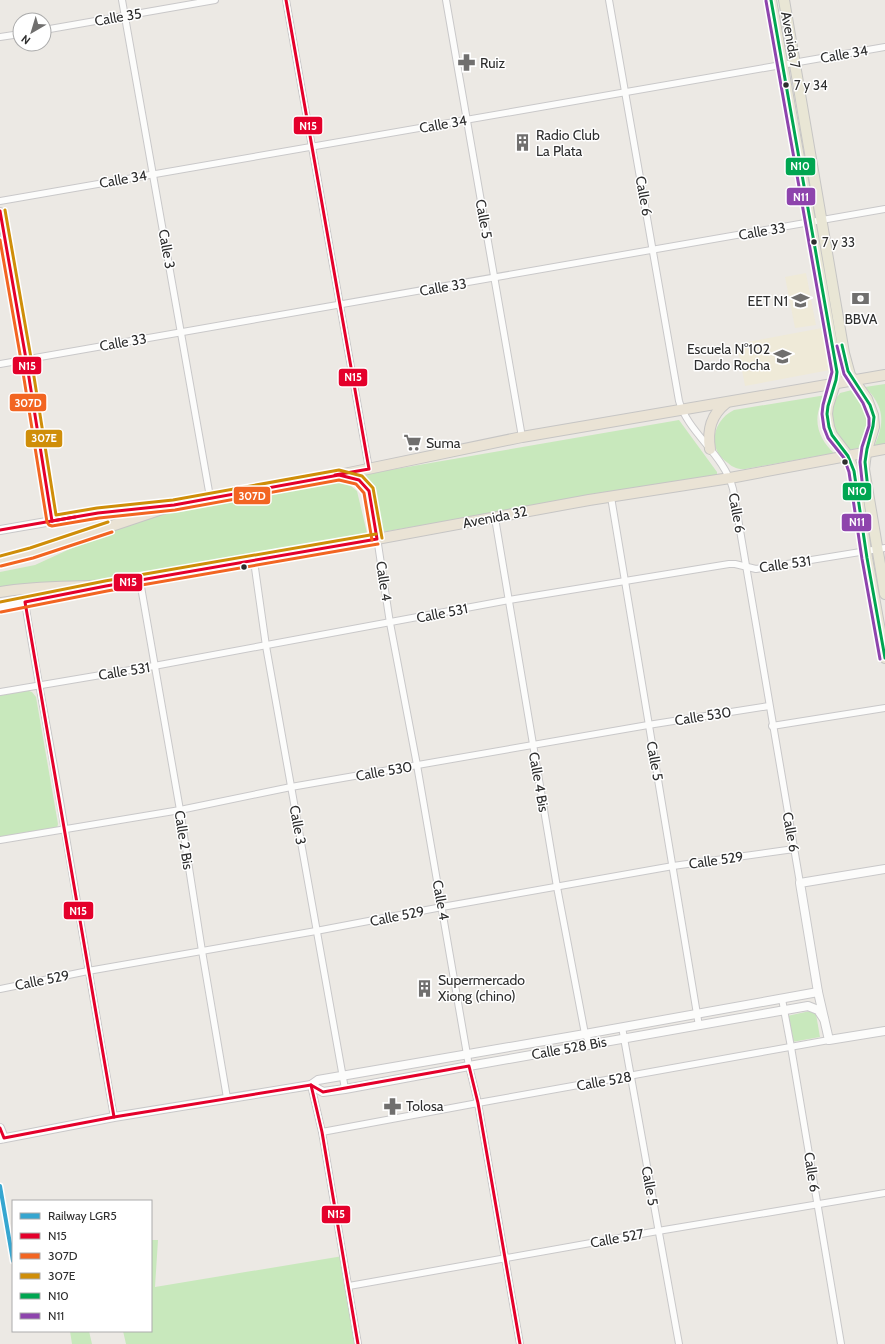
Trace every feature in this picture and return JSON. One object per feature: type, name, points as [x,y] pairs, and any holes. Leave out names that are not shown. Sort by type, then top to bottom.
[{"type":"highway","points":[[0,561],[31,553],[174,505],[210,497],[339,475],[522,438],[885,375]]},
{"type":"highway","points":[[710,449],[709,435],[711,422],[718,411],[726,403]]},
{"type":"highway","name":"Avenida 32","points":[[0,592],[32,588],[106,586],[140,581],[611,497],[730,478],[885,449]]},
{"type":"main road","name":"Avenida 7","points":[[771,0],[782,64],[848,370],[867,399],[873,416],[874,427],[866,453],[864,469],[881,549],[885,594]]},
{"type":"main road","name":"Avenida 7","points":[[784,0],[796,62],[837,372],[827,414],[829,427],[836,442],[848,456],[854,471],[866,551],[885,658]]},
{"type":"street","name":"Calle 3","points":[[122,0],[210,497]]},
{"type":"street","name":"Calle 35","points":[[52,29],[215,0]]},
{"type":"street","points":[[286,0],[369,469]]},
{"type":"street","name":"Calle 5","points":[[446,0],[522,438]]},
{"type":"street","name":"Calle 6","points":[[609,0],[679,401],[682,410],[690,422],[725,469],[730,478],[734,495],[818,992],[829,1040]]},
{"type":"street","points":[[0,37],[12,35]]},
{"type":"street","name":"Calle 34","points":[[0,201],[885,47]]},
{"type":"street","name":"Calle 33","points":[[0,364],[885,209]]},
{"type":"street","points":[[0,212],[26,359],[52,521]]},
{"type":"street","name":"Calle 4","points":[[339,475],[359,480],[369,491],[390,622],[417,766],[469,1066],[478,1103],[520,1344]]},
{"type":"street","name":"Calle 5","points":[[611,497],[699,1026]]},
{"type":"street","points":[[0,530],[98,513],[174,505]]},
{"type":"street","name":"Calle 4 Bis","points":[[495,518],[557,887],[585,1034],[592,1044]]},
{"type":"street","name":"Calle 531","points":[[0,692],[266,646],[624,580],[729,564],[756,569],[881,549]]},
{"type":"street","name":"Calle 3","points":[[254,561],[266,646],[345,1089]]},
{"type":"street","name":"Calle 2 Bis","points":[[140,581],[228,1098]]},
{"type":"street","name":"Avenida 32","points":[[0,608],[106,586]]},
{"type":"street","points":[[25,602],[38,685],[65,830],[114,1117]]},
{"type":"street","name":"Calle 530","points":[[0,840],[180,810],[291,787],[648,725],[769,706]]},
{"type":"street","points":[[772,726],[885,708]]},
{"type":"street","name":"Calle 529","points":[[0,989],[88,971],[673,866],[794,849]]},
{"type":"street","points":[[800,883],[885,869]]},
{"type":"street","name":"Calle 528 Bis","points":[[2,1138],[114,1117],[311,1085],[318,1080],[818,992]]},
{"type":"street","name":"Calle 6","points":[[782,999],[841,1344]]},
{"type":"street","name":"Calle 528 Bis","points":[[311,1085],[323,1092],[345,1089],[808,1006],[818,1010],[824,1018]]},
{"type":"street","name":"Calle 5","points":[[622,1027],[679,1344]]},
{"type":"street","name":"Calle 528","points":[[322,1132],[885,1031]]},
{"type":"street","points":[[311,1085],[322,1132],[358,1344]]},
{"type":"street","points":[[0,1128],[2,1138]]},
{"type":"street","name":"Calle 527","points":[[349,1286],[658,1231],[885,1194]]},
{"type":"shaded area","name":"EET N1","points":[[806,273],[816,325],[795,328],[785,277]]},
{"type":"shaded area","name":"Escuela N°102 Dardo Rocha","points":[[822,328],[830,370],[745,386],[737,344]]},
{"type":"green space","points":[[885,384],[885,445],[874,447],[880,430],[880,408],[872,394],[865,387]]},
{"type":"green space","points":[[852,390],[863,397],[870,414],[871,432],[862,447],[849,450],[844,446],[837,435],[833,423],[832,410],[835,400],[840,393]]},
{"type":"green space","points":[[826,395],[820,406],[817,419],[823,440],[834,453],[743,469],[731,465],[721,457],[717,450],[715,435],[717,427],[727,415],[734,410]]},
{"type":"green space","points":[[679,420],[717,472],[717,475],[382,532],[374,489],[361,475]]},
{"type":"green space","points":[[345,481],[357,491],[367,533],[118,580],[30,583],[0,588],[0,572],[35,565],[133,520]]},
{"type":"green space","points":[[26,690],[32,692],[36,697],[58,824],[57,828],[0,837],[0,695]]},
{"type":"green space","points":[[810,1011],[816,1014],[820,1037],[792,1042],[787,1016]]},
{"type":"green space","points":[[152,1240],[158,1240],[155,1287],[343,1256],[358,1344],[126,1344],[123,1332],[152,1332]]},
{"type":"green space","points":[[70,1332],[89,1332],[92,1344],[72,1344]]},
{"type":"rail line","name":"LGR5","points":[[0,1186],[12,1255]]},
{"type":"transit line","name":"N15","points":[[286,0],[369,469],[335,475]]},
{"type":"transit line","name":"N10","points":[[771,0],[837,372],[828,406],[827,414],[829,427],[832,435],[848,456],[854,471],[867,558],[885,658]]},
{"type":"transit line","name":"N11","points":[[766,1],[832,372],[823,405],[822,414],[824,428],[828,438],[844,458],[849,472],[862,559],[880,659]]},
{"type":"transit line","name":"307E","points":[[5,210],[31,358],[56,515],[97,508],[173,500],[339,470],[362,476],[373,488],[382,538]]},
{"type":"transit line","name":"N15","points":[[0,211],[52,521]]},
{"type":"transit line","name":"307D","points":[[0,240],[47,522],[49,525],[52,526],[99,518],[175,510],[339,480],[356,484],[364,493],[372,540]]},
{"type":"transit line","name":"N10","points":[[842,345],[848,371],[870,405],[874,417],[865,462],[868,489]]},
{"type":"transit line","name":"N11","points":[[837,346],[844,374],[863,403],[869,418],[869,426],[862,447],[860,462],[863,490]]},
{"type":"transit line","name":"N15","points":[[52,521],[98,513],[174,505],[339,475],[359,480],[369,491],[377,539],[106,586],[25,602],[114,1117]]},
{"type":"transit line","name":"N15","points":[[0,530],[75,517]]},
{"type":"transit line","name":"307E","points":[[0,556],[30,548],[108,522]]},
{"type":"transit line","name":"307D","points":[[1,566],[33,558],[112,532]]},
{"type":"transit line","name":"307E","points":[[0,602],[105,581],[376,534]]},
{"type":"transit line","name":"307D","points":[[1,612],[107,591],[378,544]]},
{"type":"transit line","name":"N15","points":[[0,1128],[4,1138],[114,1117],[311,1085],[323,1092],[469,1066],[478,1103],[520,1344]]},
{"type":"transit line","name":"N15","points":[[311,1085],[322,1132],[358,1344]]},
{"type":"place","name":"Ruiz","points":[[467,63]]},
{"type":"place","name":"7 y 34","points":[[786,85]]},
{"type":"place","name":"Radio Club La Plata","points":[[523,143]]},
{"type":"place","name":"7 y 33","points":[[814,242]]},
{"type":"place","name":"BBVA","points":[[861,299]]},
{"type":"place","name":"EET N1","points":[[801,301]]},
{"type":"place","name":"Escuela N°102 Dardo Rocha","points":[[783,357]]},
{"type":"place","name":"Suma","points":[[413,443]]},
{"type":"place","name":"Supermercado Xiong (chino)","points":[[425,988]]},
{"type":"place","name":"Tolosa","points":[[393,1106]]}]
